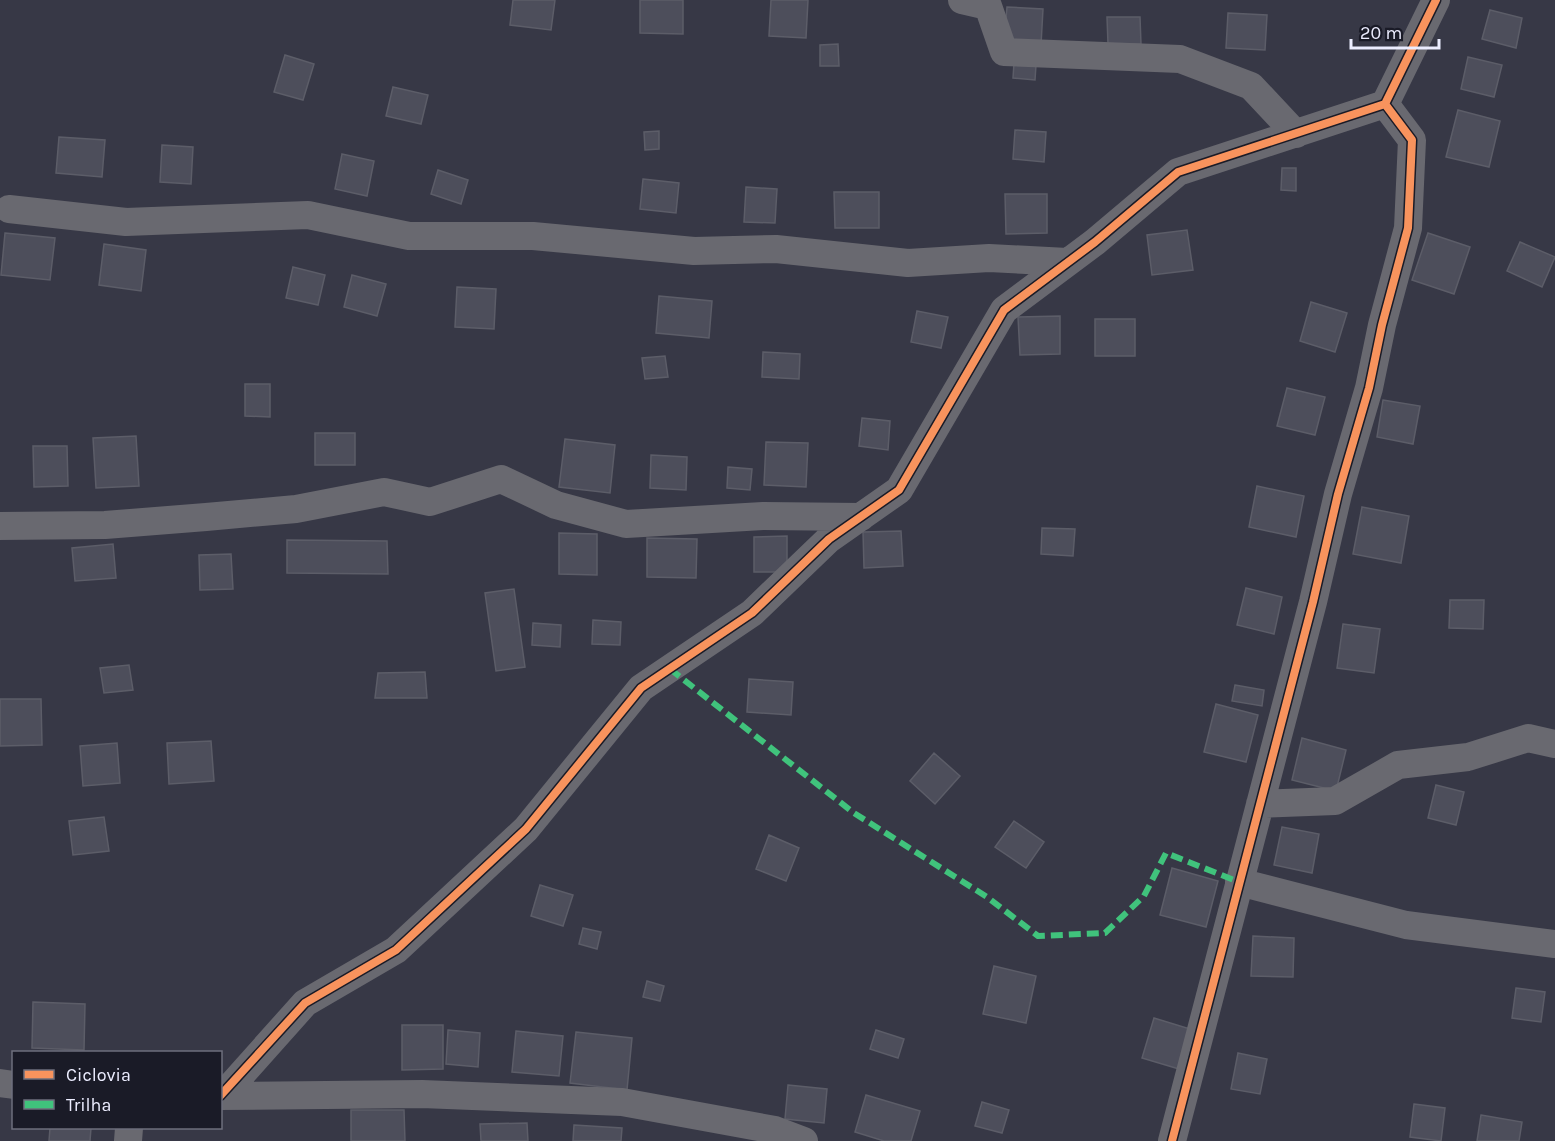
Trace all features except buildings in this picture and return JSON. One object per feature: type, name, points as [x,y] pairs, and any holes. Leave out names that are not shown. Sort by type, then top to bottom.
[{"type":"street","points":[[962,0],[988,6],[1004,52],[1180,59],[1251,86],[1296,134]]},
{"type":"street","points":[[222,1095],[305,1003],[396,951],[526,830],[642,688],[752,613],[829,539],[899,490],[1004,310],[1095,242],[1178,172],[1385,104],[1436,0]]},
{"type":"street","points":[[1172,1141],[1313,602],[1338,494],[1369,388],[1382,325],[1408,228],[1412,140],[1385,104]]},
{"type":"street","points":[[9,209],[126,222],[308,215],[409,236],[533,236],[694,251],[776,249],[908,263],[989,258],[1067,262]]},
{"type":"street","points":[[0,526],[105,525],[206,518],[296,509],[384,492],[430,502],[501,479],[556,505],[626,524],[764,516],[861,517]]},
{"type":"street","points":[[1260,804],[1335,801],[1398,765],[1468,757],[1528,738],[1555,744]]},
{"type":"street","points":[[1239,882],[1406,925],[1555,944]]},
{"type":"street","points":[[222,1096],[422,1094],[622,1102],[775,1130],[804,1141]]},
{"type":"marked path","points":[[670,669],[854,813],[987,897],[1038,936],[1105,933],[1144,896],[1166,853],[1239,882]]},
{"type":"cycle path","points":[[222,1094],[305,1003],[396,950],[526,829],[641,688],[752,613],[829,539],[899,490],[1004,310],[1095,242],[1178,172],[1385,104],[1436,0]]},
{"type":"cycle path","points":[[1172,1141],[1313,602],[1338,494],[1369,388],[1382,325],[1408,228],[1412,140],[1385,104]]}]
